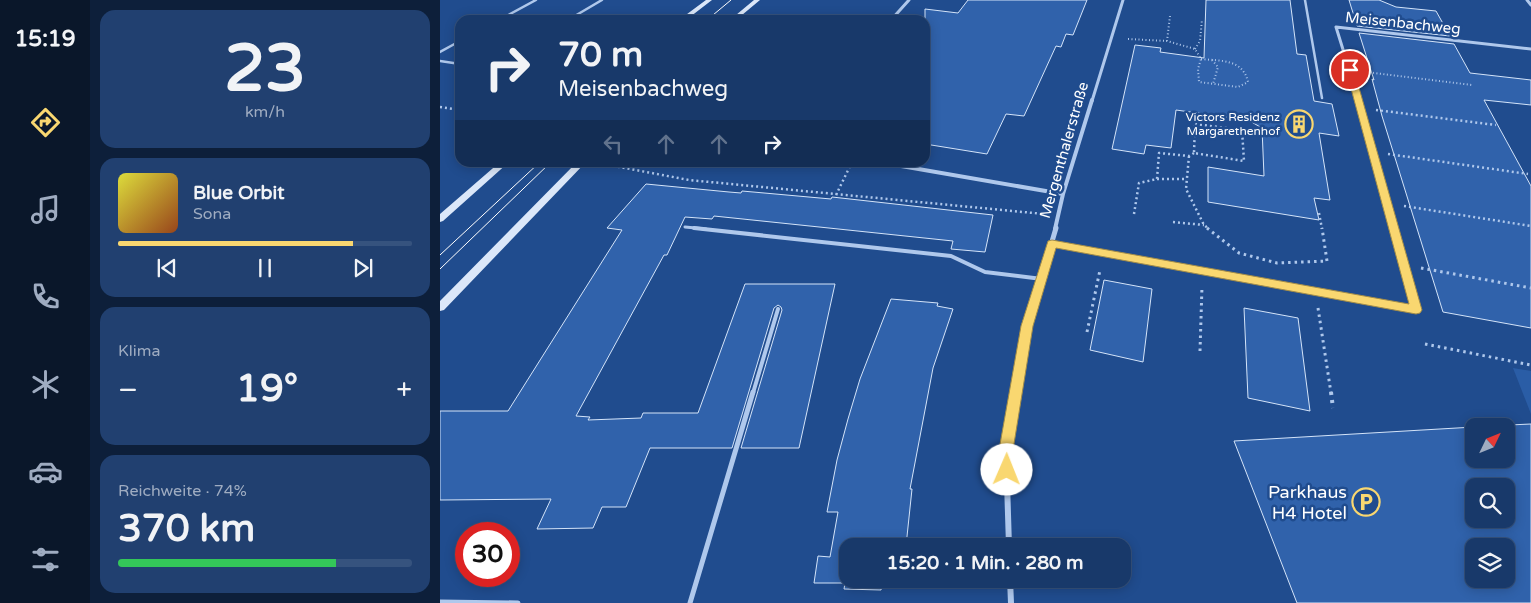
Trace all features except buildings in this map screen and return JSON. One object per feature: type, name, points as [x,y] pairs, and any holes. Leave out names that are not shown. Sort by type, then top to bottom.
[{"type":"main road","points":[[689,15],[709,0]]},
{"type":"main road","points":[[739,15],[757,0]]},
{"type":"main road","points":[[440,219],[498,167]]},
{"type":"main road","points":[[440,307],[577,167]]},
{"type":"street","points":[[896,15],[909,0]]},
{"type":"street","name":"Mergenthalerstraße","points":[[1009,538],[1006,450],[1027,326],[1052,244],[1063,194],[1123,0]]},
{"type":"street","points":[[1527,0],[1531,5]]},
{"type":"street","name":"Meisenbachweg","points":[[1052,244],[1416,310],[1350,70],[1336,27],[1531,49]]},
{"type":"street","points":[[907,167],[1063,194]]},
{"type":"street","points":[[1010,588],[1011,603]]},
{"type":"lane","points":[[508,15],[536,0]]},
{"type":"lane","points":[[576,15],[602,0]]},
{"type":"lane","points":[[1305,0],[1322,98]]},
{"type":"lane","points":[[440,52],[455,44]]},
{"type":"lane","points":[[440,61],[455,63]]},
{"type":"lane","points":[[685,227],[951,256],[985,272],[1042,279]]},
{"type":"lane","points":[[690,603],[778,309]]},
{"type":"lane","points":[[440,602],[518,603]]},
{"type":"path","points":[[1167,41],[1170,16]]},
{"type":"path","points":[[1195,49],[1200,41],[1202,19]]},
{"type":"path","points":[[1112,37],[1146,41],[1167,41],[1195,49],[1201,59],[1198,68],[1199,82],[1238,86],[1248,82],[1248,72],[1241,65],[1201,59]]},
{"type":"path","points":[[1212,60],[1218,67],[1213,84]]},
{"type":"path","points":[[1350,70],[1472,84]]},
{"type":"path","points":[[440,106],[455,109]]},
{"type":"path","points":[[1360,108],[1496,125]]},
{"type":"path","points":[[1157,179],[1159,153],[1189,156],[1194,153],[1244,161],[1242,130],[1195,124],[1194,153]]},
{"type":"path","points":[[1373,152],[1528,174]]},
{"type":"path","points":[[1189,156],[1186,189],[1204,225],[1239,253],[1277,263],[1327,261],[1319,213]]},
{"type":"path","points":[[621,167],[689,180],[1058,216]]},
{"type":"path","points":[[836,195],[850,167]]},
{"type":"path","points":[[1134,214],[1139,183],[1157,179],[1186,179]]},
{"type":"path","points":[[1386,203],[1531,226]]},
{"type":"path","points":[[1173,222],[1204,225]]},
{"type":"path","points":[[1087,332],[1103,254]]},
{"type":"path","points":[[1405,265],[1531,288]]},
{"type":"path","points":[[1200,351],[1203,272]]},
{"type":"path","points":[[1315,292],[1333,408]]},
{"type":"path","points":[[1425,344],[1531,365]]},
{"type":"shaded area","points":[[1513,368],[1531,371],[1531,414]]},
{"type":"tram line","points":[[713,15],[731,0]]},
{"type":"tram line","points":[[440,255],[535,167]]},
{"type":"tram line","points":[[440,269],[546,167]]},
{"type":"place","name":"Victors Residenz Margarethenhof","points":[[1299,124]]},
{"type":"place","name":"Parkhaus H4 Hotel","points":[[1366,502]]},
{"type":"route","points":[[1007,470],[1006,450],[1027,326],[1052,244],[1416,310],[1350,70]]}]
